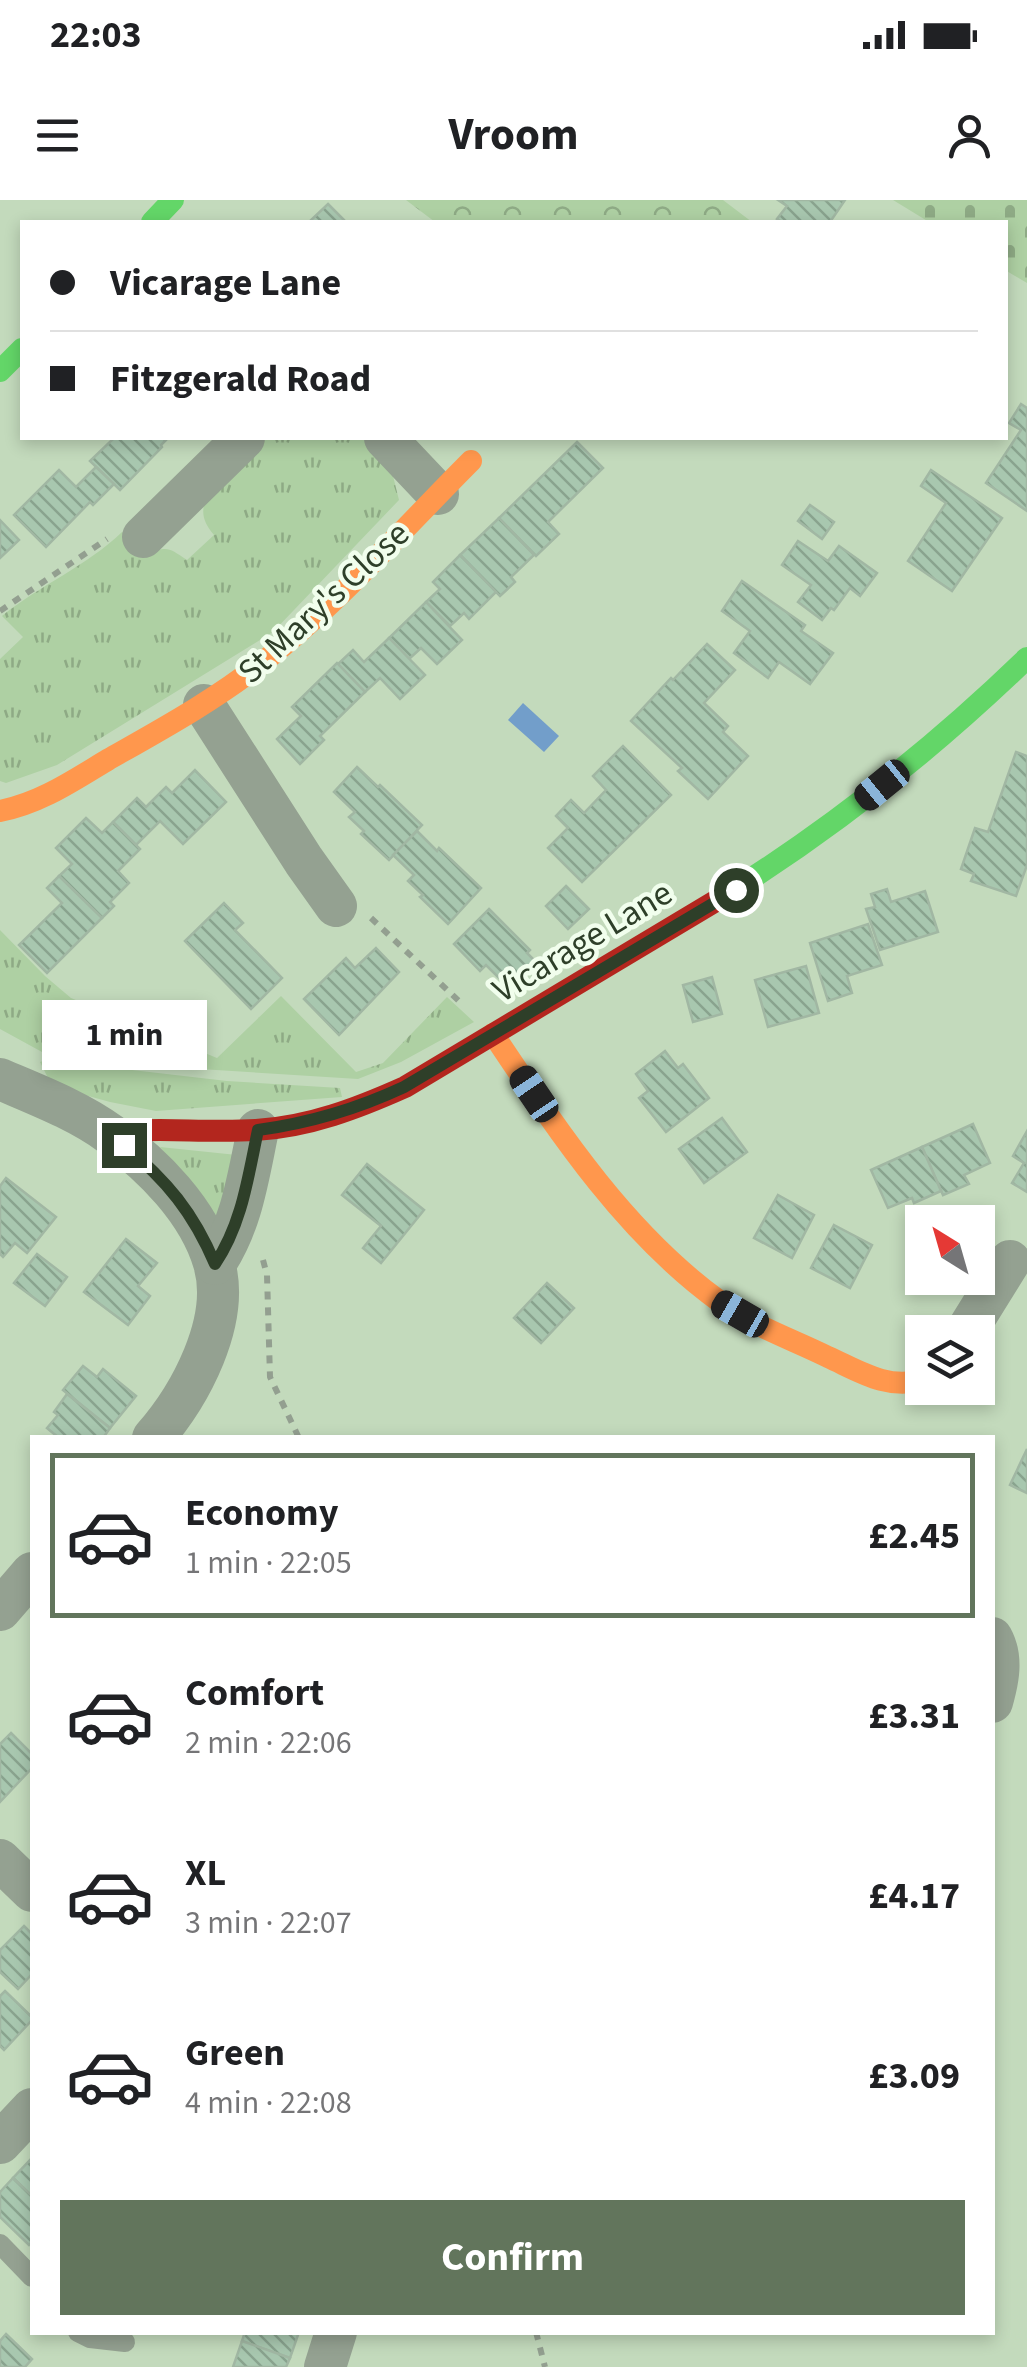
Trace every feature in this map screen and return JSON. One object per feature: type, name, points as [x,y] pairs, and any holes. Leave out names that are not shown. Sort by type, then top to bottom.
[{"type":"street","points":[[154,220],[173,200]]},
{"type":"street","points":[[0,371],[20,352]]},
{"type":"street","points":[[144,537],[242,440]]},
{"type":"street","name":"St Mary's Close","points":[[387,440],[438,494]]},
{"type":"street","name":"St Mary's Close","points":[[0,811],[60,787],[204,704],[246,675],[304,626],[471,461]]},
{"type":"street","name":"Vicarage Lane","points":[[108,1132],[258,1130],[308,1122],[370,1103],[404,1087],[784,858],[886,782],[1027,658]]},
{"type":"street","name":"St Mary's Close","points":[[204,704],[336,906]]},
{"type":"street","points":[[493,1034],[608,1195],[687,1276],[722,1304],[757,1324],[873,1378],[905,1384]]},
{"type":"street","points":[[0,1080],[108,1132],[143,1161],[177,1197],[199,1228],[215,1264],[218,1288],[206,1351],[188,1391],[155,1435]]},
{"type":"street","points":[[215,1264],[226,1248],[242,1202],[258,1130]]},
{"type":"street","points":[[976,1315],[1010,1260]]},
{"type":"street","points":[[0,1610],[30,1575]]},
{"type":"street","points":[[995,1643],[999,1660],[995,1684]]},
{"type":"street","points":[[0,1860],[30,1889]]},
{"type":"street","points":[[0,2143],[30,2111]]},
{"type":"street","points":[[325,2367],[335,2335]]},
{"type":"lane","points":[[0,2244],[30,2275]]},
{"type":"lane","points":[[84,2335],[125,2342]]},
{"type":"path","points":[[0,610],[122,526],[144,537]]},
{"type":"path","points":[[336,906],[364,911],[493,1034]]},
{"type":"path","points":[[242,1202],[268,1275],[270,1377],[299,1435]]},
{"type":"path","points":[[537,2335],[545,2367]]},
{"type":"green space","points":[[406,200],[723,200],[749,220],[432,220]]},
{"type":"green space","points":[[893,200],[1027,200],[1027,283],[1008,272],[1008,220],[926,220]]},
{"type":"green space","points":[[265,440],[369,440],[390,464],[399,500],[273,632],[57,765],[6,783],[0,781],[0,659],[23,637],[2,616],[122,532],[147,555],[168,549],[187,560],[214,535],[204,517],[207,496]]},
{"type":"green space","points":[[0,930],[71,998],[217,1058],[281,996],[356,1072],[383,1063],[447,997],[474,1022],[401,1062],[358,1079],[200,1069],[42,1052],[0,1029]]},
{"type":"green space","points":[[40,1062],[227,1081],[340,1088],[342,1097],[156,1111],[52,1086]]},
{"type":"green space","points":[[160,1147],[237,1155],[216,1219]]},
{"type":"water","points":[[523,703],[559,736],[544,752],[508,720]]},
{"type":"building","points":[[778,200],[845,200],[831,220],[777,219],[787,206]]},
{"type":"building","points":[[328,204],[344,220],[311,220]]},
{"type":"building","points":[[1021,404],[1027,408],[1027,511],[986,483],[1021,430],[1009,423]]},
{"type":"building","points":[[112,440],[166,440],[120,490],[90,461]]},
{"type":"building","points":[[577,442],[603,468],[548,522],[559,534],[536,556],[499,518]]},
{"type":"building","points":[[96,467],[114,484],[93,505],[90,502],[46,547],[14,515],[59,470],[76,487]]},
{"type":"building","points":[[931,470],[1002,518],[952,591],[908,561],[946,503],[921,486]]},
{"type":"building","points":[[810,505],[834,522],[822,539],[798,521]]},
{"type":"building","points":[[499,518],[534,555],[511,577],[515,582],[500,596],[460,555]]},
{"type":"building","points":[[0,520],[19,540],[0,558]]},
{"type":"building","points":[[798,541],[828,561],[839,546],[877,573],[860,596],[850,588],[822,620],[798,602],[811,585],[782,565]]},
{"type":"building","points":[[460,555],[496,592],[469,619],[464,613],[450,626],[426,602],[440,589],[433,582]]},
{"type":"building","points":[[742,581],[805,625],[801,631],[833,653],[810,684],[779,662],[768,678],[734,653],[750,631],[722,611]]},
{"type":"building","points":[[426,602],[462,640],[437,664],[421,648],[409,659],[389,638]]},
{"type":"building","points":[[389,638],[425,675],[400,699],[380,678],[365,692],[338,664],[353,650],[364,662]]},
{"type":"building","points":[[707,644],[735,670],[704,703],[728,726],[723,732],[748,756],[708,799],[678,771],[682,768],[631,721]]},
{"type":"building","points":[[337,663],[365,692],[320,736],[324,740],[300,764],[277,739],[301,716],[292,707]]},
{"type":"building","points":[[623,746],[671,795],[582,882],[548,848],[568,828],[556,816],[571,800],[584,813],[606,790],[593,776]]},
{"type":"building","points":[[1016,752],[1027,756],[1027,865],[1016,896],[971,881],[974,874],[961,869],[975,828],[988,832]]},
{"type":"building","points":[[357,767],[422,825],[389,860],[361,834],[364,831],[349,817],[355,812],[334,792]]},
{"type":"building","points":[[195,770],[226,802],[183,844],[160,821],[136,845],[113,822],[137,798],[146,807],[166,787],[172,793]]},
{"type":"building","points":[[86,818],[102,833],[113,822],[140,849],[118,871],[129,883],[110,902],[114,906],[102,918],[59,876],[72,864],[56,848]]},
{"type":"building","points":[[417,831],[481,888],[448,924],[420,897],[423,895],[408,881],[414,875],[393,855]]},
{"type":"building","points":[[59,876],[102,918],[47,973],[19,945],[62,903],[47,888]]},
{"type":"building","points":[[566,886],[589,909],[568,929],[546,906]]},
{"type":"building","points":[[887,889],[891,902],[925,891],[938,932],[880,950],[866,909],[875,907],[871,894]]},
{"type":"building","points":[[224,903],[243,923],[235,930],[282,978],[251,1009],[185,941]]},
{"type":"building","points":[[489,909],[530,950],[527,953],[537,963],[513,987],[486,965],[480,971],[454,944]]},
{"type":"building","points":[[868,924],[882,965],[847,976],[852,993],[828,1001],[810,943]]},
{"type":"building","points":[[376,948],[399,972],[339,1035],[304,999],[346,958],[355,968]]},
{"type":"building","points":[[806,966],[819,1013],[768,1027],[755,980]]},
{"type":"building","points":[[712,977],[722,1014],[693,1022],[683,985]]},
{"type":"building","points":[[665,1051],[678,1068],[683,1064],[709,1098],[666,1132],[639,1098],[648,1091],[636,1074]]},
{"type":"building","points":[[722,1118],[747,1152],[704,1183],[679,1149]]},
{"type":"building","points":[[973,1124],[990,1163],[964,1175],[969,1184],[943,1195],[922,1147]]},
{"type":"building","points":[[1027,1131],[1027,1192],[1012,1183],[1024,1163],[1013,1156]]},
{"type":"building","points":[[922,1147],[941,1191],[914,1203],[912,1198],[888,1208],[871,1170]]},
{"type":"building","points":[[367,1164],[424,1210],[381,1263],[363,1248],[381,1226],[342,1195]]},
{"type":"building","points":[[6,1178],[56,1217],[27,1253],[15,1243],[3,1257],[0,1186]]},
{"type":"building","points":[[778,1195],[814,1215],[792,1258],[754,1238]]},
{"type":"building","points":[[834,1225],[872,1245],[850,1288],[811,1268]]},
{"type":"building","points":[[126,1239],[157,1263],[138,1286],[150,1296],[128,1325],[84,1292]]},
{"type":"building","points":[[37,1254],[67,1277],[45,1306],[14,1283]]},
{"type":"building","points":[[547,1283],[574,1308],[541,1343],[514,1318]]},
{"type":"building","points":[[83,1366],[97,1377],[103,1369],[136,1396],[110,1428],[63,1390]]},
{"type":"building","points":[[67,1394],[110,1428],[105,1435],[55,1435],[47,1428],[58,1415],[54,1412]]},
{"type":"building","points":[[1027,1449],[1027,1493],[1010,1485]]},
{"type":"building","points":[[11,1733],[30,1752],[30,1770],[0,1802],[0,1744]]},
{"type":"building","points":[[24,1926],[30,1932],[30,1976],[18,1989],[0,1972],[0,1950]]},
{"type":"building","points":[[5,1991],[30,2015],[30,2022],[4,2050],[0,2046],[0,1996]]},
{"type":"building","points":[[30,2160],[30,2194],[13,2178]]},
{"type":"building","points":[[13,2178],[30,2194],[29,2245],[0,2217],[0,2192]]},
{"type":"building","points":[[6,2334],[32,2359],[25,2367],[0,2367],[0,2341]]},
{"type":"building","points":[[244,2335],[298,2335],[290,2358],[242,2341]]},
{"type":"building","points":[[242,2341],[290,2358],[286,2367],[233,2367]]},
{"type":"traffic: fast","points":[[154,220],[173,200]]},
{"type":"traffic: fast","points":[[0,371],[20,351]]},
{"type":"traffic: fast","points":[[724,896],[882,785],[1027,658]]},
{"type":"traffic: slow","points":[[0,811],[57,790],[245,676],[344,590],[471,461]]},
{"type":"traffic: slow","points":[[493,1034],[595,1178],[685,1274],[719,1301],[772,1332],[862,1373],[905,1382]]},
{"type":"traffic: jam","points":[[108,1132],[276,1128],[314,1121],[369,1102],[405,1087],[724,896]]},
{"type":"route","points":[[124,1145],[177,1197],[199,1228],[215,1264],[236,1226],[258,1130],[336,1115],[404,1087],[736,890]]}]
